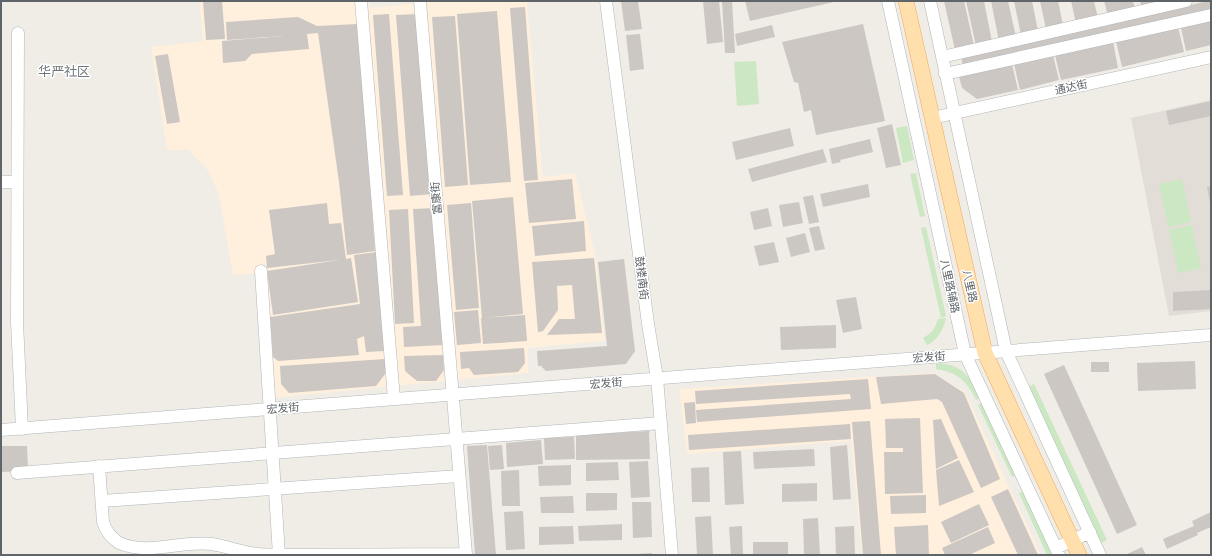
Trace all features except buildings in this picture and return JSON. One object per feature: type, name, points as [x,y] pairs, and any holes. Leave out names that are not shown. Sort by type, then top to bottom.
[{"type":"main road","name":"八里路","points":[[906,1],[985,353],[1079,555]]},
{"type":"street","points":[[361,1],[394,399]]},
{"type":"street","name":"富康街","points":[[279,555],[466,554],[420,1]]},
{"type":"street","name":"鼓楼南街","points":[[606,1],[648,324],[657,378],[672,555]]},
{"type":"street","name":"八里路辅路","points":[[888,1],[966,354],[1057,552]]},
{"type":"street","points":[[930,1],[1006,351],[1100,555]]},
{"type":"street","points":[[942,57],[1186,1]]},
{"type":"street","points":[[945,74],[1211,15]]},
{"type":"street","points":[[18,33],[17,322],[22,429]]},
{"type":"street","name":"通达街","points":[[932,118],[1211,57]]},
{"type":"street","points":[[1,182],[17,182]]},
{"type":"street","points":[[99,466],[103,522],[109,535],[121,545],[134,551],[147,553],[166,551],[188,546],[211,544],[250,553],[279,555],[261,271]]},
{"type":"street","name":"宏发街","points":[[1,430],[1211,335]]},
{"type":"street","points":[[17,472],[661,423]]},
{"type":"street","points":[[102,501],[459,476]]},
{"type":"street","points":[[1057,552],[1072,540],[1090,532]]},
{"type":"shaded area","points":[[199,1],[369,1],[370,8],[436,1],[527,1],[543,177],[575,173],[596,257],[605,341],[528,348],[528,373],[271,398],[263,273],[233,275],[219,195],[209,172],[189,150],[167,150],[151,47],[203,41]]},
{"type":"shaded area","points":[[1211,100],[1211,311],[1169,316],[1131,118]]},
{"type":"shaded area","points":[[934,373],[965,392],[1041,555],[862,555],[851,441],[687,454],[679,389]]},
{"type":"green space","points":[[756,61],[759,104],[737,106],[734,62]]},
{"type":"green space","points":[[907,126],[914,160],[903,163],[896,128]]},
{"type":"green space","points":[[916,173],[925,216],[920,217],[910,174]]},
{"type":"green space","points":[[1182,179],[1191,222],[1168,227],[1159,184]]},
{"type":"green space","points":[[1192,225],[1201,268],[1178,273],[1169,230]]},
{"type":"green space","points":[[926,227],[946,316],[941,318],[921,228]]},
{"type":"green space","points":[[946,318],[940,334],[927,345],[923,338],[933,330],[938,319]]},
{"type":"green space","points":[[936,363],[945,364],[959,369],[973,383],[980,398],[976,400],[973,393],[965,383],[956,375],[936,369]]},
{"type":"green space","points":[[1034,384],[1107,540],[1101,543],[1028,387]]},
{"type":"green space","points":[[984,402],[1018,474],[1012,477],[978,405]]},
{"type":"green space","points":[[1025,490],[1055,555],[1047,555],[1019,493]]},
{"type":"district","name":"华严社区","points":[[64,71]]}]
